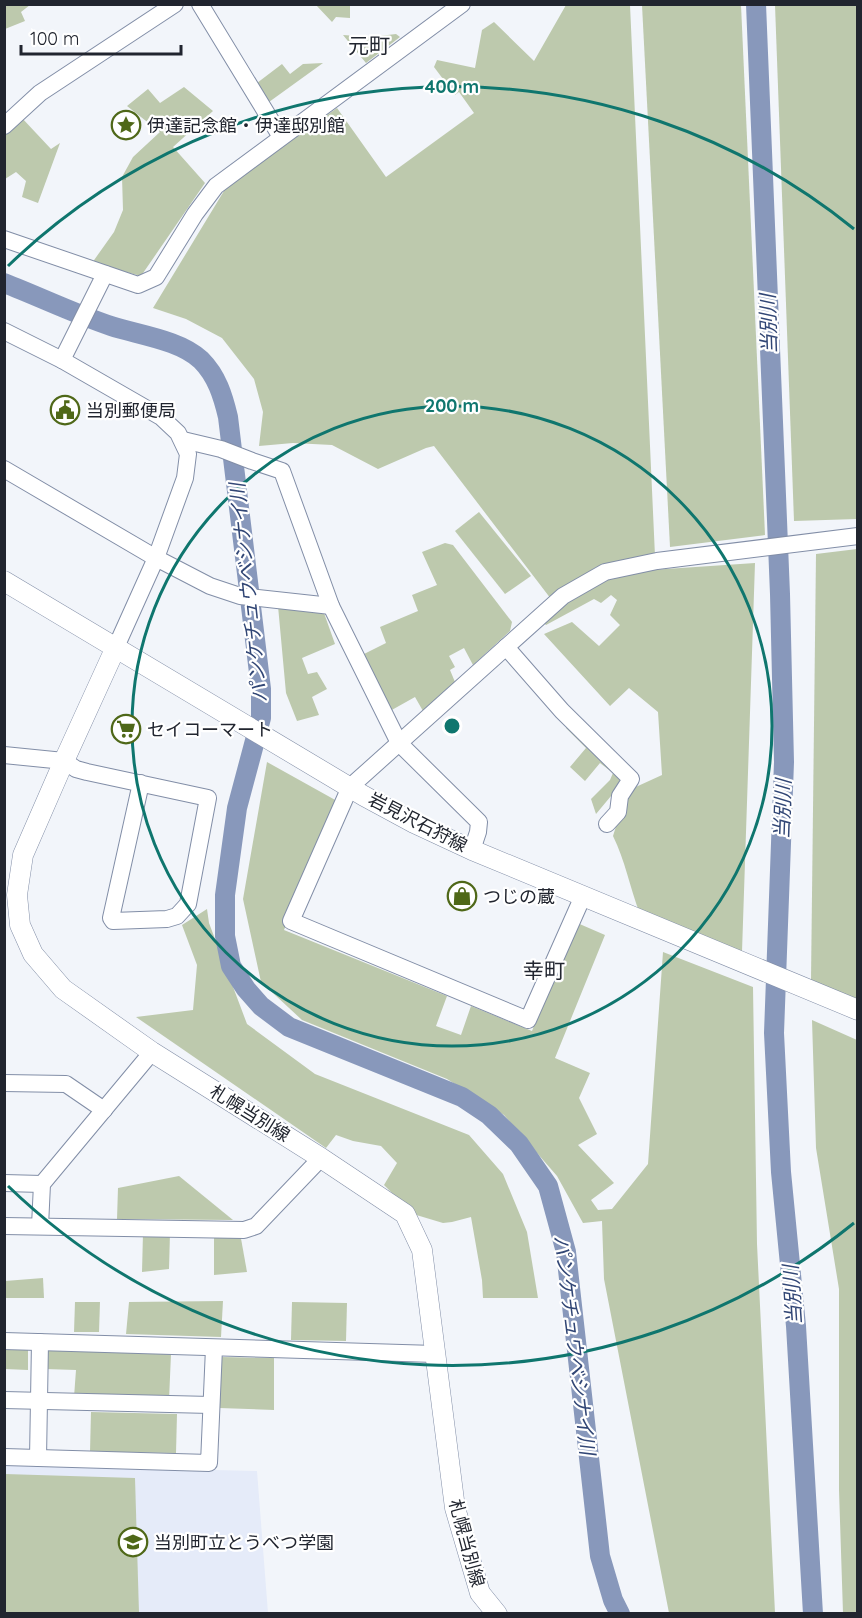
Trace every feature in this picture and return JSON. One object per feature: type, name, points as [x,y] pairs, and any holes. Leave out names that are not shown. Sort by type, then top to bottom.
[{"type":"main road","name":"岩見沢石狩線","points":[[4,581],[414,823],[472,850],[858,1010]]},
{"type":"main road","name":"札幌当別線","points":[[116,647],[23,855],[17,895],[20,925],[33,954],[63,989],[152,1052],[321,1158],[405,1214],[422,1250],[455,1508],[480,1593],[497,1614]]},
{"type":"street","points":[[4,126],[40,93],[175,4]]},
{"type":"street","points":[[200,4],[282,137]]},
{"type":"street","points":[[4,239],[138,285],[156,277],[195,214],[216,186],[462,4]]},
{"type":"street","points":[[63,360],[105,274]]},
{"type":"street","points":[[6,334],[63,360],[161,417],[183,440],[189,454],[187,472],[156,558],[116,647]]},
{"type":"street","points":[[183,440],[221,449],[282,471],[331,606],[399,743],[479,822],[472,850]]},
{"type":"street","points":[[4,469],[156,558],[210,586],[240,596],[331,606]]},
{"type":"street","points":[[583,896],[528,1020],[291,921],[350,787],[562,596],[605,572],[657,561],[858,536]]},
{"type":"street","points":[[506,647],[562,711],[631,779],[620,796],[618,812],[607,825]]},
{"type":"street","points":[[4,755],[64,761],[76,769],[141,783],[208,798],[188,904],[177,916],[167,919],[113,921],[111,918],[141,783]]},
{"type":"street","points":[[40,1226],[42,1184],[152,1052]]},
{"type":"street","points":[[4,1083],[66,1084],[104,1110]]},
{"type":"street","points":[[4,1226],[244,1230],[256,1226],[321,1158]]},
{"type":"street","points":[[4,1183],[42,1184]]},
{"type":"street","points":[[4,1341],[435,1354]]},
{"type":"street","points":[[38,1458],[39,1342]]},
{"type":"street","points":[[4,1457],[209,1463],[214,1348]]},
{"type":"street","points":[[4,1400],[211,1405]]},
{"type":"shaded area","name":"当別町立とうべつ学園","points":[[5,1465],[257,1471],[268,1613],[5,1614]]},
{"type":"green space","points":[[5,4],[30,5],[21,12],[25,21],[5,29]]},
{"type":"green space","points":[[316,5],[350,6],[350,18],[336,17],[332,22]]},
{"type":"green space","points":[[566,5],[630,5],[655,556],[596,567],[551,599],[434,446],[378,469],[332,445],[293,443],[259,446],[263,412],[254,379],[222,338],[186,319],[153,308],[227,186],[337,108],[386,177],[474,113],[459,92],[455,95],[434,67],[437,60],[475,68],[482,30],[494,22],[534,61]]},
{"type":"green space","points":[[642,5],[741,5],[765,535],[670,547]]},
{"type":"green space","points":[[775,5],[857,5],[857,519],[794,521]]},
{"type":"green space","points":[[396,34],[400,37],[366,63],[343,35],[371,37]]},
{"type":"green space","points":[[323,63],[269,102],[257,83],[282,64],[290,74],[303,64]]},
{"type":"green space","points":[[184,87],[213,111],[173,147],[205,183],[141,276],[92,263],[114,232],[123,210],[122,177],[133,157],[160,132],[127,106],[148,89],[160,103]]},
{"type":"green space","points":[[21,117],[51,149],[60,143],[38,203],[22,197],[26,181],[16,172],[5,179],[5,132]]},
{"type":"green space","points":[[479,512],[531,576],[505,594],[455,531]]},
{"type":"green space","points":[[445,543],[453,545],[512,622],[510,631],[473,665],[464,648],[449,656],[455,667],[450,670],[455,682],[423,711],[415,697],[390,711],[362,655],[386,643],[380,627],[418,611],[412,595],[437,585],[422,552]]},
{"type":"green space","points":[[857,549],[857,1000],[811,980],[816,554]]},
{"type":"green space","points":[[755,563],[742,952],[640,914],[636,904],[613,836],[627,791],[662,775],[658,712],[629,688],[610,706],[544,634],[572,622],[599,646],[620,625],[610,615],[617,600],[611,595],[601,603],[594,599],[546,625],[543,622],[570,599],[608,577],[651,570]]},
{"type":"green space","points":[[278,606],[324,613],[335,644],[302,658],[308,674],[317,672],[327,689],[312,697],[319,715],[297,721],[286,693]]},
{"type":"green space","points":[[570,724],[626,778],[596,814],[591,799],[610,780],[613,773],[600,763],[585,781],[570,767],[586,748],[566,728]]},
{"type":"green space","points":[[267,762],[337,801],[284,930],[447,996],[436,1026],[461,1035],[471,1006],[532,1031],[575,922],[605,935],[555,1058],[590,1073],[579,1098],[597,1134],[578,1145],[614,1183],[591,1200],[598,1210],[612,1209],[648,1164],[663,952],[753,987],[757,1244],[775,1613],[669,1613],[604,1279],[602,1221],[583,1223],[557,1176],[504,1115],[447,1079],[302,1020],[261,982],[243,899]]},
{"type":"green space","points":[[207,909],[209,923],[247,1024],[315,1074],[469,1135],[503,1174],[527,1232],[538,1298],[483,1298],[471,1217],[443,1223],[413,1214],[384,1185],[397,1163],[381,1146],[336,1135],[326,1148],[136,1017],[193,1010],[197,965],[182,925]]},
{"type":"green space","points":[[812,1020],[857,1040],[857,1613],[843,1613],[839,1490],[839,1289],[816,1148]]},
{"type":"green space","points":[[179,1176],[233,1220],[117,1219],[118,1188]]},
{"type":"green space","points":[[143,1233],[170,1233],[169,1269],[142,1272]]},
{"type":"green space","points":[[214,1233],[240,1233],[247,1272],[214,1275]]},
{"type":"green space","points":[[43,1278],[44,1298],[5,1298],[5,1281]]},
{"type":"green space","points":[[223,1301],[221,1337],[126,1334],[129,1302]]},
{"type":"green space","points":[[75,1302],[100,1302],[99,1332],[74,1332]]},
{"type":"green space","points":[[292,1302],[347,1303],[346,1341],[291,1340]]},
{"type":"green space","points":[[5,1348],[28,1349],[28,1370],[5,1369]]},
{"type":"green space","points":[[47,1350],[171,1354],[169,1400],[74,1397],[76,1370],[45,1369]]},
{"type":"green space","points":[[221,1357],[274,1358],[274,1410],[219,1408]]},
{"type":"green space","points":[[91,1412],[177,1414],[176,1453],[90,1452]]},
{"type":"green space","points":[[5,1474],[135,1478],[139,1613],[5,1613]]},
{"type":"waterway","name":"当別川","points":[[756,4],[780,594],[784,762],[774,1033],[781,1172],[796,1326],[813,1614]]},
{"type":"waterway","name":"パンケチュウベシナイ川","points":[[4,283],[98,321],[182,348],[201,360],[219,387],[228,417],[261,689],[261,718],[237,808],[225,895],[225,936],[231,966],[261,1006],[289,1027],[462,1097],[489,1115],[519,1144],[548,1186],[566,1252],[600,1556],[613,1600],[620,1614]]},
{"type":"place","name":"伊達記念館・伊達邸別館","points":[[126,125]]},
{"type":"place","name":"当別郵便局","points":[[65,410]]},
{"type":"place","name":"セイコーマート","points":[[126,729]]},
{"type":"place","name":"つじの蔵","points":[[462,896]]},
{"type":"place","name":"当別町立とうべつ学園","points":[[133,1542]]},
{"type":"district","name":"元町","points":[[369,45]]},
{"type":"district","name":"幸町","points":[[544,970]]}]
